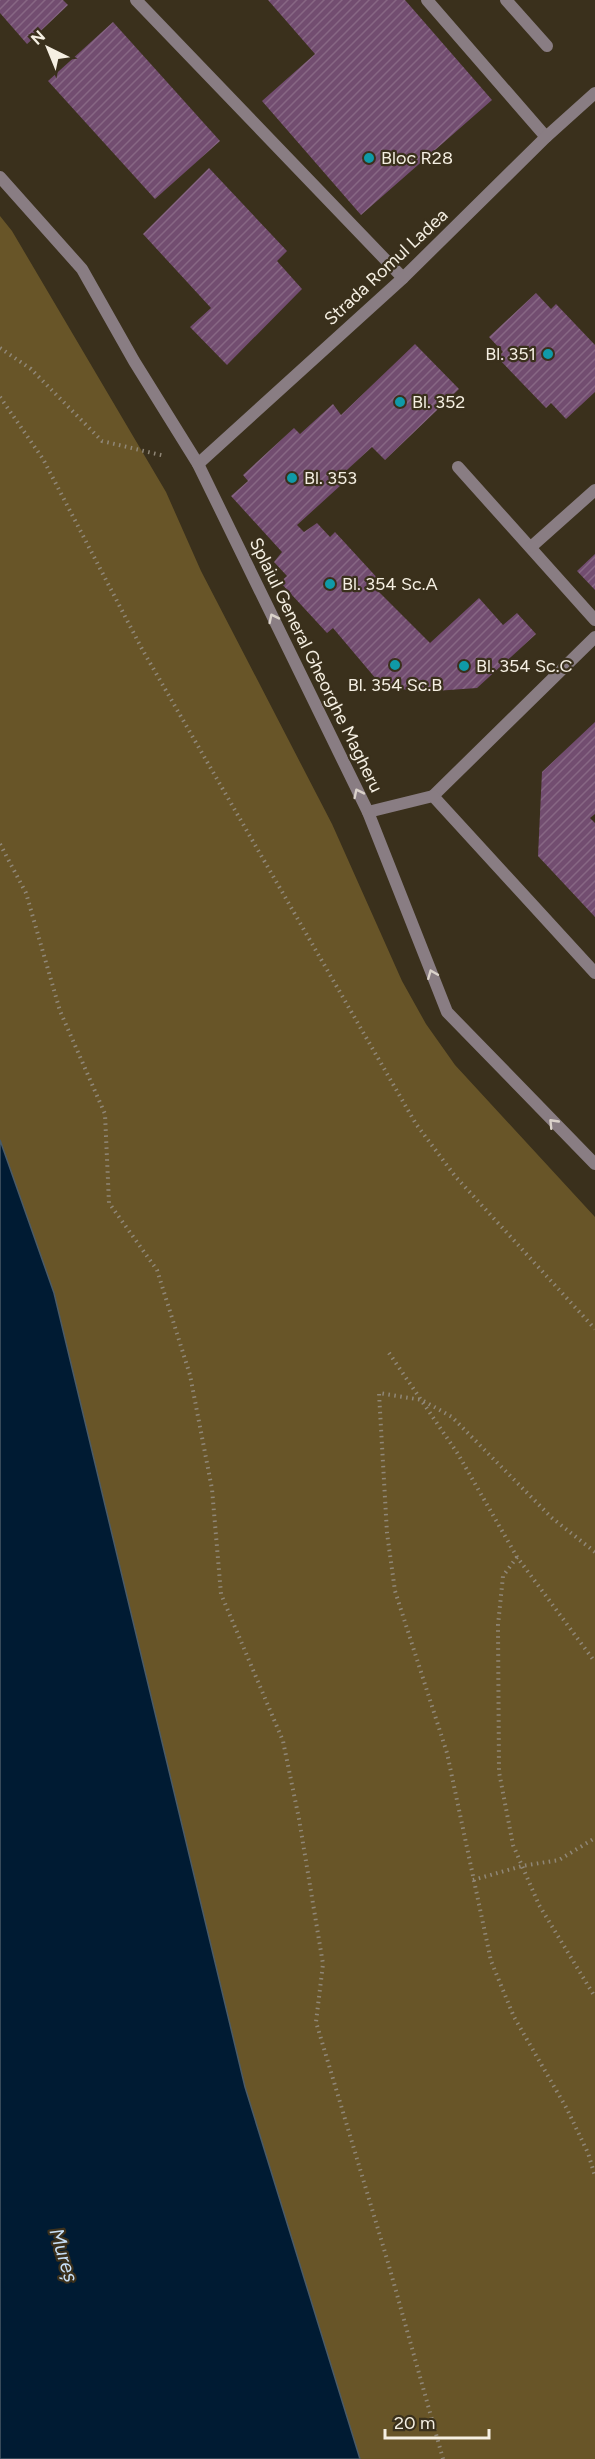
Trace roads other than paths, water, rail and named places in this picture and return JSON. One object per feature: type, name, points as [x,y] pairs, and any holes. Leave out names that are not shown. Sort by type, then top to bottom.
[{"type":"street","points":[[136,0],[403,278]]},
{"type":"street","points":[[427,0],[546,137]]},
{"type":"street","points":[[506,0],[547,46]]},
{"type":"street","name":"Strada Romul Ladea","points":[[198,464],[403,278],[546,137],[595,93]]},
{"type":"street","name":"Splaiul General Gheorghe Magheru","points":[[0,177],[82,269],[134,361],[198,464],[368,812],[447,1012],[595,1164]]},
{"type":"street","points":[[458,467],[595,620]]},
{"type":"street","points":[[531,548],[595,490]]},
{"type":"street","points":[[368,812],[433,796],[595,637]]},
{"type":"street","points":[[433,796],[595,973]]},
{"type":"water","name":"Mureș","points":[[0,1140],[54,1293],[245,2087],[360,2459],[0,2459]]},
{"type":"place","name":"Bloc R28","points":[[369,158]]},
{"type":"place","name":"Bl. 351","points":[[548,354]]},
{"type":"place","name":"Bl. 352","points":[[400,402]]},
{"type":"place","name":"Bl. 353","points":[[292,478]]},
{"type":"place","name":"Bl. 354 Sc.A","points":[[330,584]]},
{"type":"place","name":"Bl. 354 Sc.B","points":[[395,665]]},
{"type":"place","name":"Bl. 354 Sc.C","points":[[464,666]]}]
